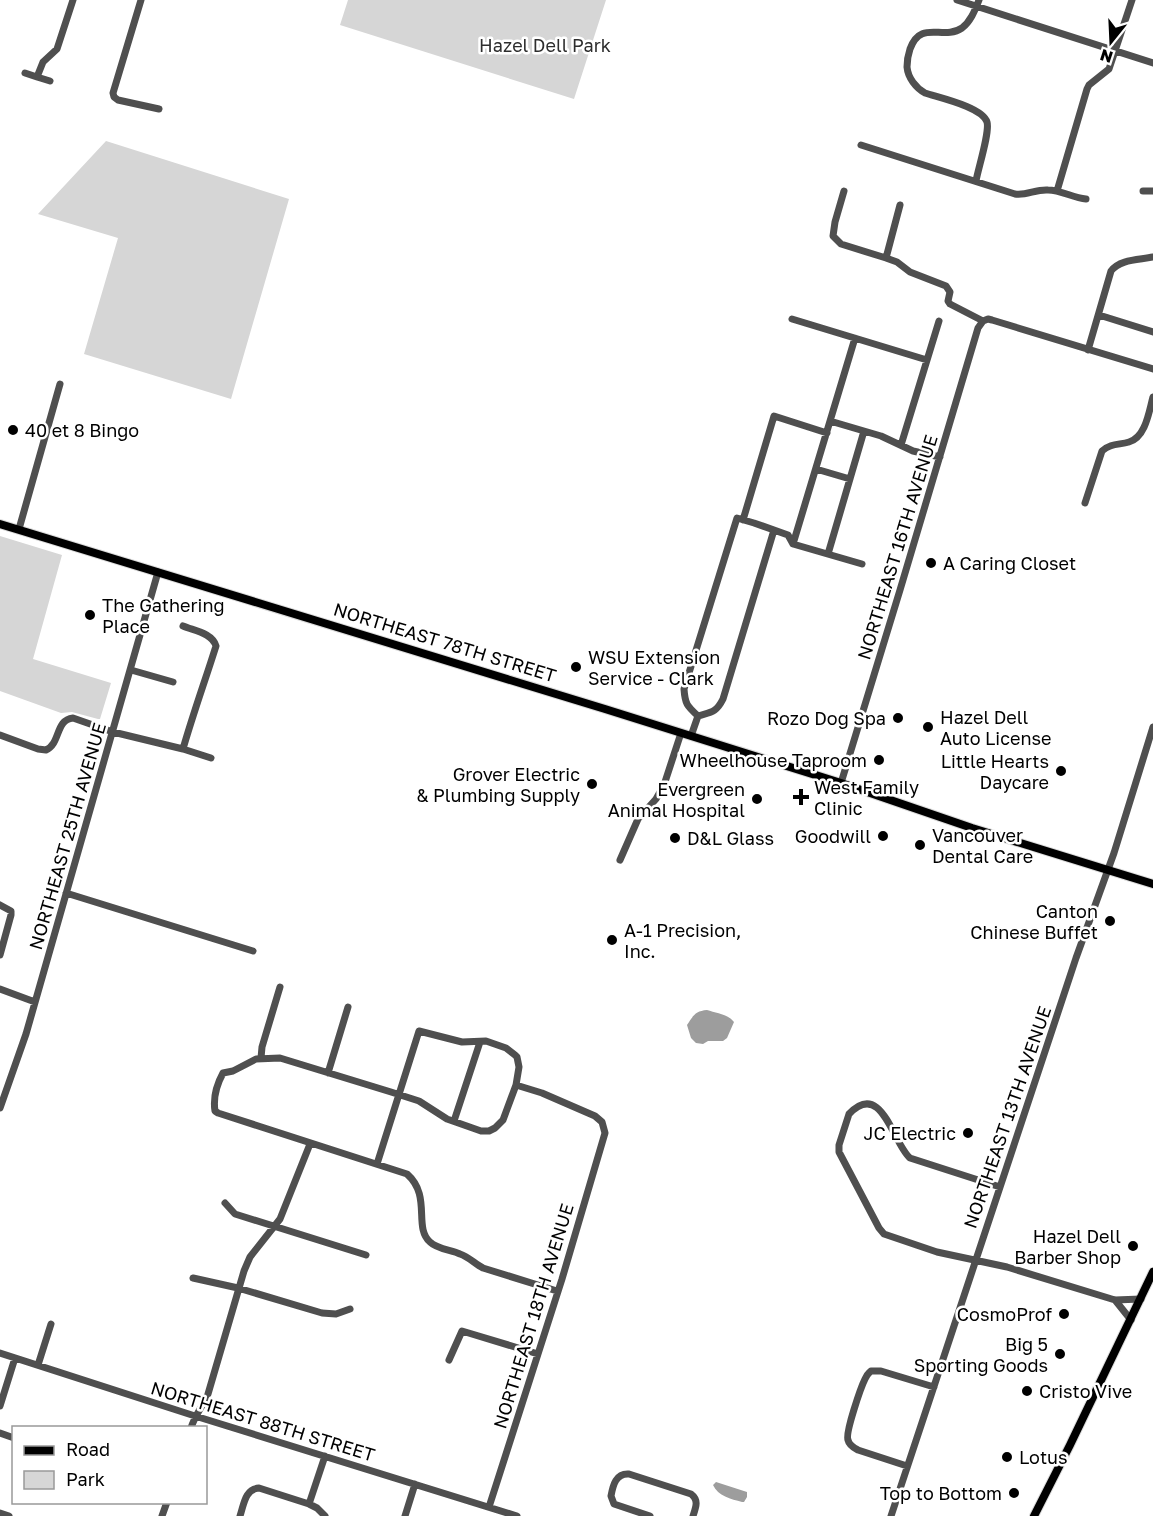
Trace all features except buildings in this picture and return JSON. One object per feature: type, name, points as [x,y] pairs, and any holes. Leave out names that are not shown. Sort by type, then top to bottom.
[{"type":"main road","name":"NORTHEAST 78TH STREET","points":[[0,524],[692,736],[841,783],[972,828],[1153,884]]},
{"type":"main road","points":[[1034,1516],[1153,1272]]},
{"type":"street","points":[[37,77],[43,63],[57,49],[73,0]]},
{"type":"street","points":[[141,0],[113,93],[118,100],[159,109]]},
{"type":"street","points":[[957,0],[978,3],[1153,63]]},
{"type":"street","points":[[1057,191],[1087,89],[1108,71],[1132,0]]},
{"type":"street","points":[[976,182],[987,128],[984,117],[975,110],[920,90],[907,71],[907,61],[911,45],[917,37],[926,32],[948,33],[957,30],[971,18],[978,3]]},
{"type":"street","points":[[25,73],[50,81]]},
{"type":"street","points":[[861,145],[1020,195],[1039,190],[1057,191],[1086,199]]},
{"type":"street","points":[[844,191],[833,236],[842,244],[897,262],[910,272],[946,285],[949,289],[950,304],[983,321],[992,320],[1153,369]]},
{"type":"street","points":[[1143,191],[1153,191]]},
{"type":"street","points":[[886,258],[900,206]]},
{"type":"street","points":[[1088,350],[1112,271],[1116,265],[1153,257]]},
{"type":"street","points":[[1099,315],[1152,332]]},
{"type":"street","points":[[792,319],[927,360]]},
{"type":"street","points":[[902,445],[939,321]]},
{"type":"street","name":"NORTHEAST 16TH AVENUE","points":[[841,783],[978,328],[983,321]]},
{"type":"street","points":[[793,544],[855,338]]},
{"type":"street","points":[[19,530],[60,384]]},
{"type":"street","points":[[1085,503],[1102,451],[1113,444],[1133,441],[1140,435],[1153,396]]},
{"type":"street","points":[[743,520],[774,416],[827,433]]},
{"type":"street","points":[[830,421],[881,436],[913,451],[940,457]]},
{"type":"street","points":[[828,554],[864,431]]},
{"type":"street","points":[[816,469],[850,479]]},
{"type":"street","points":[[698,716],[688,707],[684,689],[736,518],[788,535],[793,544],[862,564]]},
{"type":"street","points":[[698,716],[719,708],[723,699],[774,530]]},
{"type":"street","name":"NORTHEAST 25TH AVENUE","points":[[0,1108],[26,1034],[158,572]]},
{"type":"street","points":[[183,626],[211,636],[216,646],[183,749]]},
{"type":"street","points":[[131,670],[173,682]]},
{"type":"street","points":[[692,736],[698,716]]},
{"type":"street","points":[[0,735],[46,750],[53,745],[62,723],[68,718],[211,758]]},
{"type":"street","name":"NORTHEAST 13TH AVENUE","points":[[891,1516],[1153,728]]},
{"type":"street","points":[[620,860],[638,819],[656,799],[664,785],[681,733]]},
{"type":"street","points":[[66,893],[253,951]]},
{"type":"street","points":[[0,905],[11,911],[0,955]]},
{"type":"street","points":[[261,1058],[262,1047],[280,987]]},
{"type":"street","points":[[0,990],[35,1002]]},
{"type":"street","points":[[328,1073],[348,1007]]},
{"type":"street","points":[[377,1164],[398,1094],[419,1031],[462,1042],[486,1041],[506,1048],[517,1057],[519,1063],[516,1086],[503,1120],[489,1131],[481,1131],[442,1116],[419,1101],[398,1094],[284,1059],[252,1060],[230,1072],[223,1073],[214,1101],[215,1111],[218,1113],[407,1174],[418,1188],[422,1229],[430,1242],[461,1254],[483,1268],[557,1291]]},
{"type":"street","points":[[454,1121],[480,1042]]},
{"type":"street","points":[[0,1082],[8,1084]]},
{"type":"street","name":"NORTHEAST 18TH AVENUE","points":[[489,1507],[605,1133],[602,1122],[596,1116],[542,1093],[516,1086]]},
{"type":"street","points":[[1000,1187],[910,1158],[879,1109],[867,1105],[857,1108],[848,1117],[838,1150],[884,1234],[937,1252],[1007,1267],[1115,1300],[1141,1299]]},
{"type":"street","points":[[192,1426],[208,1394],[244,1271],[250,1257],[280,1219],[310,1144]]},
{"type":"street","points":[[225,1203],[235,1214],[366,1255]]},
{"type":"street","points":[[193,1278],[238,1288],[322,1313],[336,1314],[350,1309]]},
{"type":"street","points":[[1115,1300],[1131,1320]]},
{"type":"street","points":[[38,1365],[51,1324]]},
{"type":"street","points":[[449,1360],[462,1331],[538,1354]]},
{"type":"street","name":"NORTHEAST 88TH STREET","points":[[0,1353],[517,1516]]},
{"type":"street","points":[[0,1406],[15,1358]]},
{"type":"street","points":[[907,1466],[853,1448],[847,1439],[865,1378],[871,1371],[881,1371],[933,1387]]},
{"type":"street","points":[[309,1504],[325,1456]]},
{"type":"street","points":[[650,1516],[620,1507],[613,1502],[611,1493],[618,1477],[629,1474],[689,1493],[695,1498],[697,1504],[693,1516]]},
{"type":"street","points":[[405,1516],[415,1484]]},
{"type":"street","points":[[240,1516],[247,1495],[255,1488],[309,1504],[325,1516]]},
{"type":"street","points":[[0,1513],[9,1516]]},
{"type":"green space","name":"Hazel Dell Park","points":[[348,0],[606,0],[574,99],[340,25]]},
{"type":"green space","points":[[106,141],[289,199],[231,399],[84,354],[118,238],[38,214]]},
{"type":"green space","points":[[0,536],[62,555],[33,659],[111,683],[100,719],[72,712],[61,713],[0,691]]},
{"type":"shaded area","points":[[707,1010],[725,1015],[734,1022],[727,1038],[723,1041],[708,1041],[703,1044],[696,1043],[691,1038],[687,1025],[697,1013]]},
{"type":"shaded area","points":[[716,1482],[747,1492],[747,1497],[742,1502],[725,1496],[715,1489],[713,1485]]},
{"type":"place","name":"40 et 8 Bingo","points":[[13,430]]},
{"type":"place","name":"A Caring Closet","points":[[931,563]]},
{"type":"place","name":"The Gathering Place","points":[[90,615]]},
{"type":"place","name":"WSU Extension Service - Clark","points":[[576,667]]},
{"type":"place","name":"Rozo Dog Spa","points":[[898,718]]},
{"type":"place","name":"Hazel Dell Auto License","points":[[928,727]]},
{"type":"place","name":"Wheelhouse Taproom","points":[[879,760]]},
{"type":"place","name":"Little Hearts Daycare","points":[[1061,771]]},
{"type":"place","name":"Grover Electric & Plumbing Supply","points":[[592,784]]},
{"type":"place","name":"West Family Clinic","points":[[801,797]]},
{"type":"place","name":"Evergreen Animal Hospital","points":[[757,799]]},
{"type":"place","name":"Goodwill","points":[[883,836]]},
{"type":"place","name":"D&L Glass","points":[[675,838]]},
{"type":"place","name":"Vancouver Dental Care","points":[[920,845]]},
{"type":"place","name":"Canton Chinese Buffet","points":[[1110,921]]},
{"type":"place","name":"A-1 Precision, Inc.","points":[[612,940]]},
{"type":"place","name":"JC Electric","points":[[968,1133]]},
{"type":"place","name":"Hazel Dell Barber Shop","points":[[1133,1246]]},
{"type":"place","name":"CosmoProf","points":[[1064,1314]]},
{"type":"place","name":"Big 5 Sporting Goods","points":[[1060,1354]]},
{"type":"place","name":"Cristo Vive","points":[[1027,1391]]},
{"type":"place","name":"Lotus","points":[[1007,1457]]},
{"type":"place","name":"Top to Bottom","points":[[1014,1493]]}]
